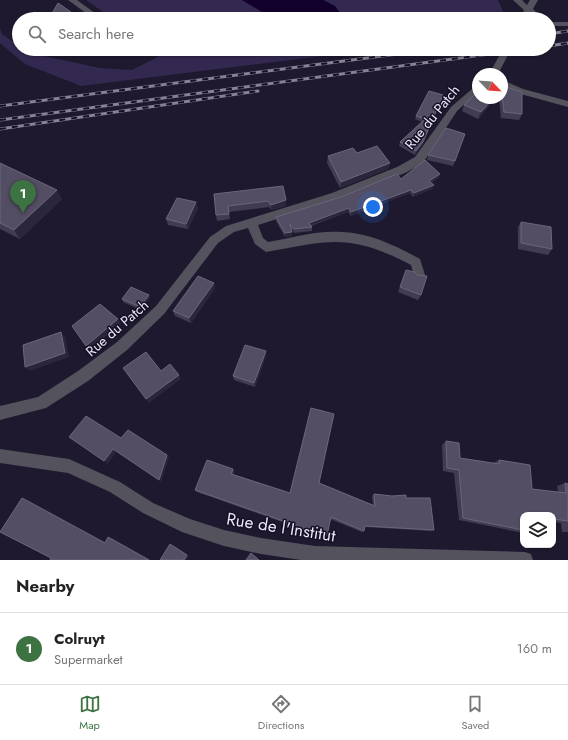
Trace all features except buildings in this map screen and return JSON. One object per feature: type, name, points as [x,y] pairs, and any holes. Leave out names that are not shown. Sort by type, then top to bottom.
[{"type":"street","points":[[72,0],[89,12]]},
{"type":"street","points":[[517,0],[530,12]]},
{"type":"street","points":[[528,10],[534,0]]},
{"type":"street","points":[[556,25],[568,24]]},
{"type":"street","points":[[497,68],[504,56]]},
{"type":"street","points":[[508,86],[520,91],[568,104]]},
{"type":"street","name":"Rue du Patch","points":[[0,413],[41,403],[83,376],[122,346],[160,310],[214,240],[230,230],[251,222],[295,210],[362,186],[401,170],[419,160],[454,109],[472,92]]},
{"type":"street","points":[[251,222],[259,242],[266,247],[340,236],[368,241],[416,262],[419,275]]},
{"type":"street","name":"Rue de l'Institut","points":[[0,456],[69,466],[115,487],[148,508],[188,526],[224,538],[261,546],[315,554],[525,560]]},
{"type":"shaded area","points":[[86,0],[242,0],[262,12],[103,12]]},
{"type":"shaded area","points":[[242,0],[323,0],[335,6],[339,12],[262,12]]},
{"type":"shaded area","points":[[323,0],[498,0],[503,12],[339,12],[335,6]]},
{"type":"shaded area","points":[[0,28],[2,34],[12,41],[12,53],[0,43]]},
{"type":"shaded area","points":[[15,56],[44,56],[100,68],[132,70],[159,56],[323,56],[81,86],[25,64]]},
{"type":"railway","points":[[556,33],[568,31]]},
{"type":"railway","points":[[556,45],[568,43]]},
{"type":"railway","points":[[0,106],[382,56]]},
{"type":"railway","points":[[0,120],[475,56]]},
{"type":"railway","points":[[0,129],[258,91]]},
{"type":"place","name":"Colruyt","points":[[23,213]]}]
